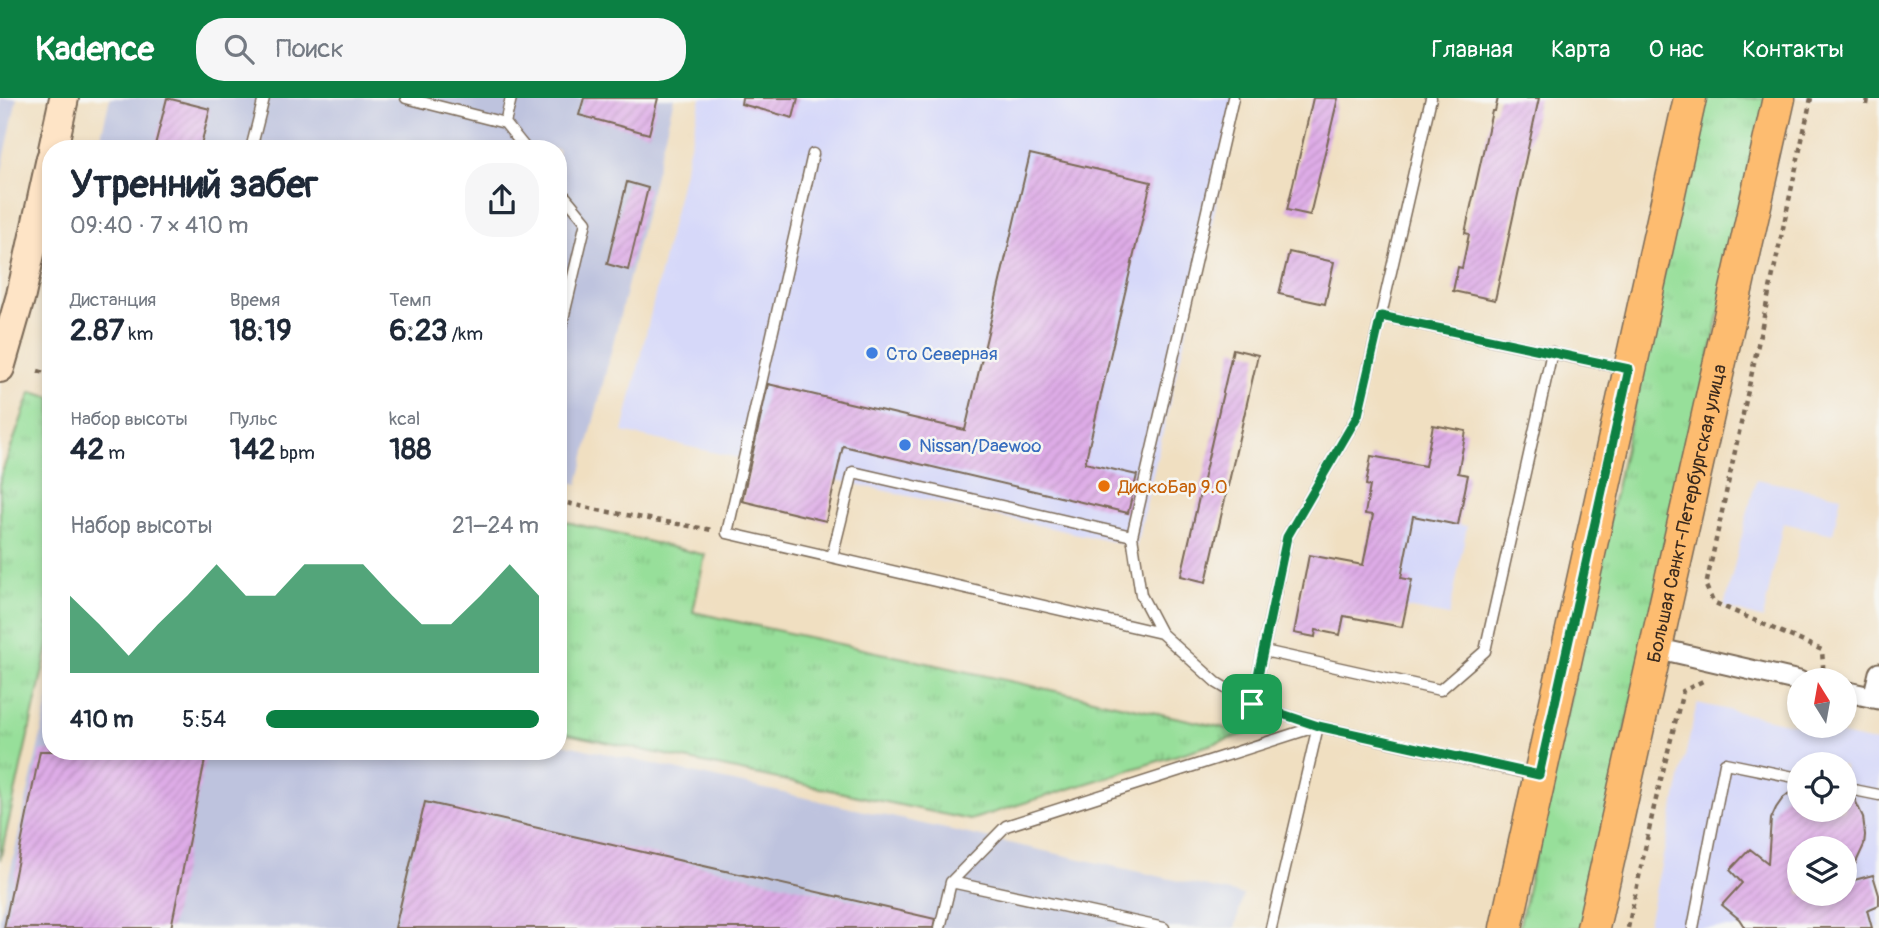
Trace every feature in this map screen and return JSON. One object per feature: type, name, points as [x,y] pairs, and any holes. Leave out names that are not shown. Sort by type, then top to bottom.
[{"type":"main road","points":[[55,140],[64,98]]},
{"type":"main road","points":[[1506,928],[1689,98]]},
{"type":"main road","name":"Большая Санкт-Петербургская улица","points":[[1593,928],[1779,98]]},
{"type":"main road","points":[[0,368],[21,295],[42,199]]},
{"type":"street","points":[[1656,648],[1787,678]]},
{"type":"street","points":[[1857,694],[1876,698],[1879,673]]},
{"type":"lane","points":[[253,140],[264,98]]},
{"type":"lane","points":[[406,98],[505,123],[519,140]]},
{"type":"lane","points":[[505,123],[511,98]]},
{"type":"lane","points":[[1233,98],[1132,536],[1141,595],[1161,632],[1217,683],[1252,704],[1318,726],[1539,775]]},
{"type":"lane","points":[[1252,704],[1287,537],[1358,415],[1431,98]]},
{"type":"lane","points":[[813,154],[727,533],[1161,632]]},
{"type":"lane","points":[[567,199],[586,222],[567,302]]},
{"type":"lane","points":[[1381,316],[1629,369]]},
{"type":"lane","points":[[1264,651],[1440,690],[1485,651],[1552,352]]},
{"type":"lane","points":[[832,557],[853,472],[1132,536]]},
{"type":"lane","points":[[940,928],[951,882],[1006,826],[1318,726]]},
{"type":"lane","points":[[1272,928],[1318,726]]},
{"type":"lane","points":[[1693,928],[1725,762],[1787,775]]},
{"type":"lane","points":[[1857,791],[1879,795]]},
{"type":"lane","points":[[951,882],[1164,928]]},
{"type":"path","points":[[1811,98],[1706,586],[1713,602],[1822,650],[1823,668]]},
{"type":"path","points":[[1867,105],[1868,98]]},
{"type":"path","points":[[38,372],[42,373]]},
{"type":"path","points":[[567,502],[727,533]]},
{"type":"path","points":[[1628,928],[1683,691],[1704,680],[1714,680]]},
{"type":"shaded area","points":[[0,98],[17,98],[0,179]]},
{"type":"shaded area","points":[[110,98],[674,98],[578,484],[567,482],[567,140],[100,140]]},
{"type":"shaded area","points":[[701,98],[1241,98],[1136,547],[623,432]]},
{"type":"shaded area","points":[[1756,479],[1841,496],[1833,534],[1783,523],[1763,619],[1724,607]]},
{"type":"shaded area","points":[[1402,514],[1467,526],[1449,616],[1406,608],[1411,580],[1401,578],[1410,531]]},
{"type":"shaded area","points":[[1697,703],[1787,723],[1787,738],[1856,738],[1879,743],[1879,928],[1647,928]]},
{"type":"shaded area","points":[[42,730],[42,760],[567,760],[567,745],[1243,895],[1235,928],[0,928],[0,917]]},
{"type":"green space","points":[[1702,98],[1768,98],[1581,928],[1519,928]]},
{"type":"green space","points":[[31,392],[42,395],[42,674],[0,860],[0,478]]},
{"type":"green space","points":[[567,522],[705,555],[693,612],[1248,733],[970,820],[567,734]]},
{"type":"building","points":[[167,98],[210,109],[202,140],[156,140]]},
{"type":"building","points":[[584,98],[658,98],[649,134],[579,115]]},
{"type":"building","points":[[742,98],[798,98],[793,118],[741,104]]},
{"type":"building","points":[[1313,98],[1338,98],[1310,215],[1287,210]]},
{"type":"building","points":[[1498,98],[1539,98],[1495,300],[1453,291],[1458,267],[1462,268],[1469,234],[1465,233],[1492,111],[1495,111]]},
{"type":"building","points":[[1030,154],[1151,182],[1085,463],[1137,475],[1128,513],[843,446],[826,521],[742,501],[768,384],[965,430]]},
{"type":"building","points":[[627,182],[648,188],[628,270],[607,264]]},
{"type":"building","points":[[1289,252],[1334,262],[1325,304],[1279,294]]},
{"type":"building","points":[[1233,349],[1258,355],[1206,582],[1181,576]]},
{"type":"building","points":[[1433,425],[1466,431],[1458,473],[1468,475],[1458,525],[1413,516],[1401,578],[1412,580],[1402,627],[1344,616],[1340,635],[1316,630],[1315,637],[1294,633],[1309,555],[1363,565],[1373,515],[1365,514],[1371,456],[1425,466]]},
{"type":"building","points":[[40,751],[42,760],[205,760],[171,928],[4,928]]},
{"type":"building","points":[[1787,795],[1787,822],[1857,822],[1857,804],[1863,817],[1865,835],[1857,860],[1857,836],[1787,836],[1787,906],[1857,906],[1857,879],[1873,875],[1879,905],[1867,910],[1872,928],[1745,928],[1739,919],[1722,905],[1742,883],[1730,870],[1750,849],[1768,863],[1771,819]]},
{"type":"building","points":[[425,802],[935,919],[933,928],[395,928]]},
{"type":"place","name":"Сто Северная","points":[[872,353]]},
{"type":"place","name":"Nissan/Daewoo","points":[[905,445]]},
{"type":"place","name":"ДискоБар 9.0","points":[[1104,486]]},
{"type":"route","points":[[1381,316],[1629,369],[1539,775],[1318,726],[1252,704],[1287,537],[1358,415],[1381,316]]}]
